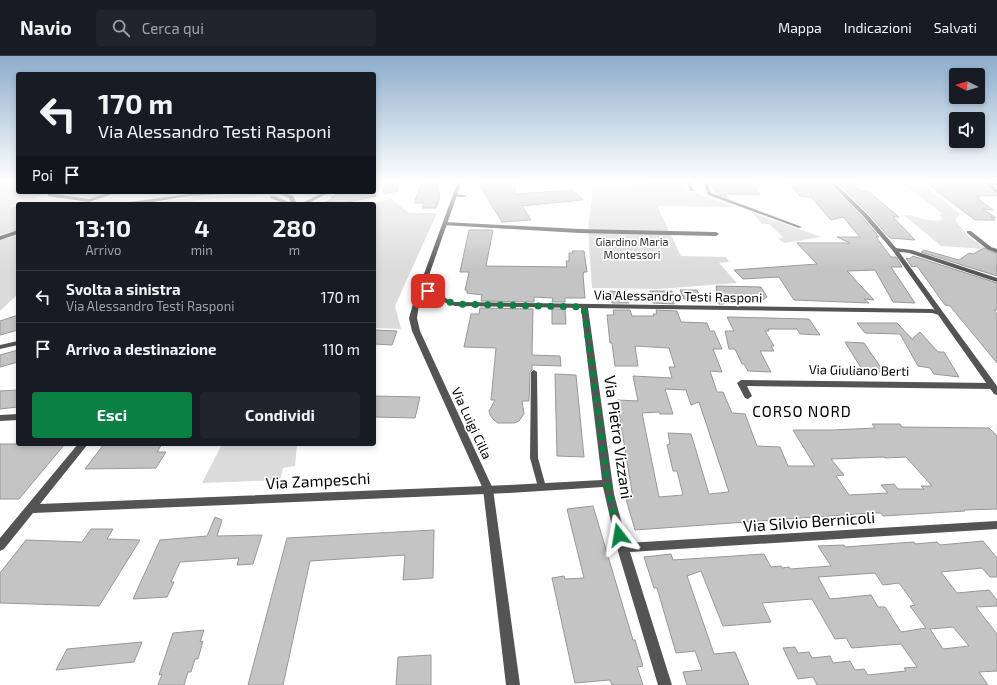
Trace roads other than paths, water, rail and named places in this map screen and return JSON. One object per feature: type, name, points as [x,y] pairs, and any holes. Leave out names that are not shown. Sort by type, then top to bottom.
[{"type":"street","name":"Via Luigi Cilla","points":[[450,210],[421,290],[413,318],[416,331],[488,489],[513,685]]},
{"type":"street","points":[[860,210],[895,250],[995,389]]},
{"type":"street","points":[[445,224],[477,223],[578,231],[716,234]]},
{"type":"street","points":[[969,232],[981,242],[997,251]]},
{"type":"street","points":[[0,238],[16,233]]},
{"type":"street","points":[[895,250],[910,252],[997,280]]},
{"type":"street","name":"Via Alessandro Testi Rasponi","points":[[421,290],[434,292],[448,302],[455,304],[916,311],[939,313]]},
{"type":"street","name":"Via Pietro Vizzani","points":[[584,307],[608,483],[623,548],[664,685]]},
{"type":"street","points":[[0,347],[16,343]]},
{"type":"street","name":"Via Giuliano Berti","points":[[748,396],[741,382],[995,389]]},
{"type":"street","points":[[0,418],[16,417]]},
{"type":"street","points":[[0,546],[81,446]]},
{"type":"street","name":"Via Zampeschi","points":[[30,510],[608,483]]},
{"type":"street","name":"Via Silvio Bernicoli","points":[[623,548],[997,525]]},
{"type":"lane","points":[[754,210],[800,227]]},
{"type":"lane","points":[[534,372],[534,458],[542,486]]},
{"type":"district","name":"CORSO NORD","points":[[802,411]]},
{"type":"park label","name":"Giardino Maria Montessori","points":[[632,247]]}]
